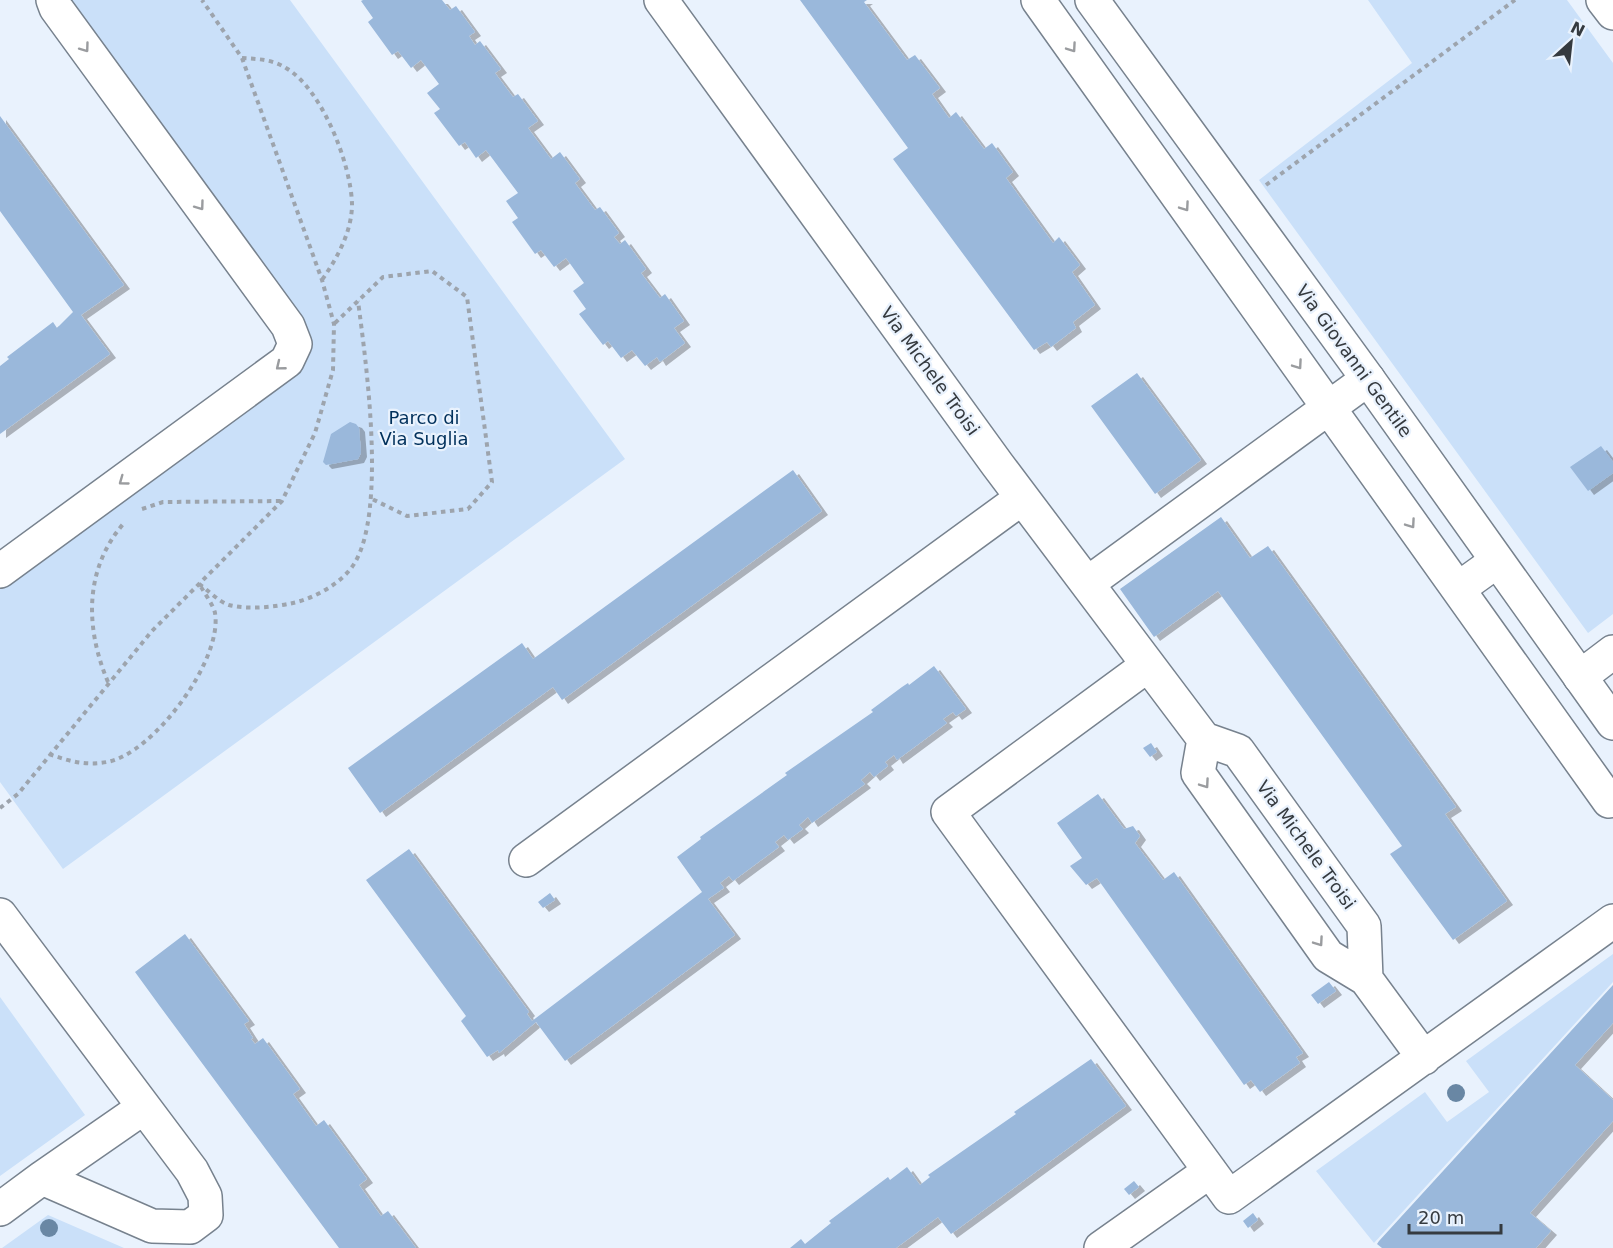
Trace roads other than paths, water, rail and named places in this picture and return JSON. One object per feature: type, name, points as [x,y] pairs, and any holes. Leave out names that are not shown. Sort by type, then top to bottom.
[{"type":"street","points":[[0,570],[287,361],[295,344],[288,326],[56,8],[53,0]]},
{"type":"street","name":"Via Michele Troisi","points":[[661,0],[1022,498],[1204,739],[1238,751],[1364,926],[1366,979]]},
{"type":"street","points":[[1038,0],[1328,408],[1611,800]]},
{"type":"street","name":"Via Giovanni Gentile","points":[[1092,0],[1368,379],[1613,723]]},
{"type":"street","points":[[1603,0],[1613,13]]},
{"type":"street","points":[[1088,583],[1368,379]]},
{"type":"street","points":[[526,860],[1022,498]]},
{"type":"street","points":[[1458,589],[1497,561]]},
{"type":"street","points":[[1580,677],[1613,652]]},
{"type":"street","points":[[1148,665],[948,812],[1229,1197],[1613,921]]},
{"type":"street","points":[[1204,739],[1198,773],[1328,956],[1366,979],[1424,1058]]},
{"type":"street","points":[[0,915],[192,1171],[205,1196],[206,1215],[190,1227],[152,1226],[42,1178]]},
{"type":"street","points":[[0,1209],[143,1108]]},
{"type":"street","points":[[1101,1248],[1210,1171]]},
{"type":"park label","name":"Parco di Via Suglia","points":[[424,428]]}]
